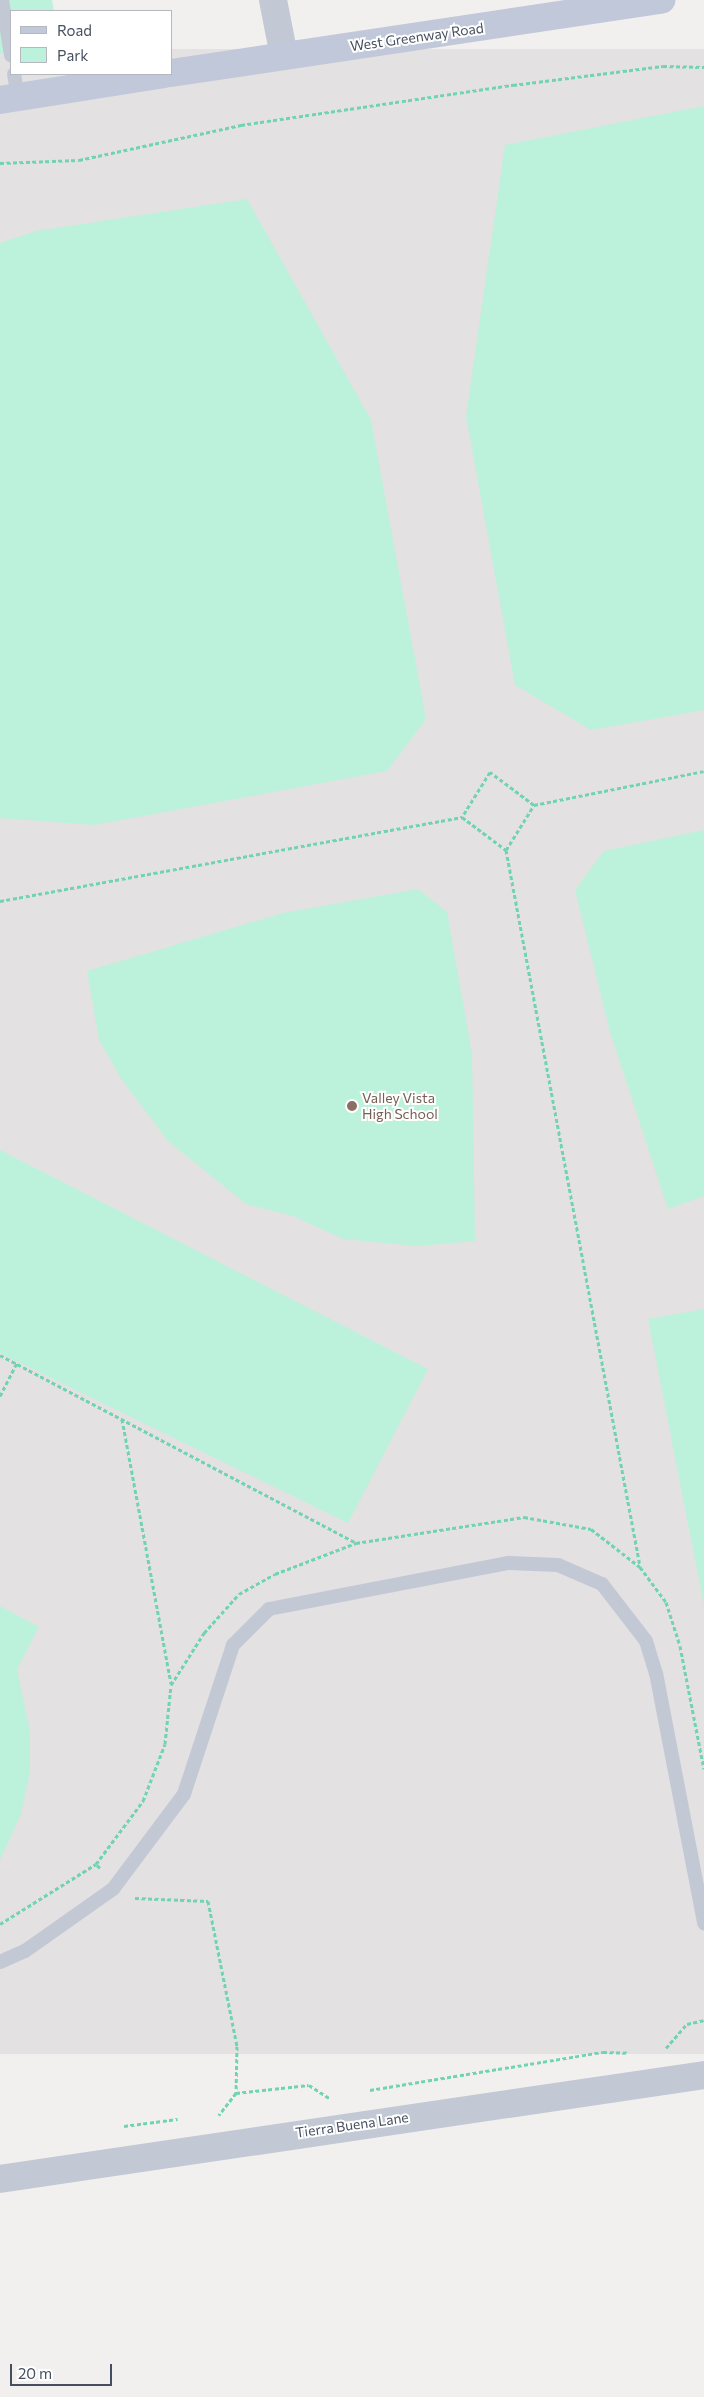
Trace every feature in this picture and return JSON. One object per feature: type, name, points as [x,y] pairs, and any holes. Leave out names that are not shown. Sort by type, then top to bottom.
[{"type":"main road","name":"West Greenway Road","points":[[172,73],[662,0]]},
{"type":"main road","points":[[11,90],[155,75]]},
{"type":"street","points":[[273,0],[284,56]]},
{"type":"street","name":"Tierra Buena Lane","points":[[0,2179],[704,2075]]},
{"type":"lane","points":[[2,0],[10,49]]},
{"type":"lane","points":[[0,1962],[66,1924],[118,1883],[184,1794],[233,1645],[269,1609],[509,1563],[558,1565],[602,1584],[646,1640],[656,1673],[704,1924]]},
{"type":"path","points":[[0,163],[79,160],[242,125],[513,85],[663,66],[704,67]]},
{"type":"path","points":[[640,1567],[506,850],[534,805],[704,771]]},
{"type":"path","points":[[462,817],[490,772],[534,805]]},
{"type":"path","points":[[0,901],[462,817],[506,850]]},
{"type":"path","points":[[0,1355],[356,1543],[275,1574],[239,1594],[204,1634],[171,1685]]},
{"type":"path","points":[[0,1396],[17,1363]]},
{"type":"path","points":[[0,1924],[96,1864],[143,1801],[165,1744],[171,1685],[122,1419]]},
{"type":"path","points":[[96,1864],[138,1900],[208,1901],[237,2046],[236,2093],[215,2120]]},
{"type":"path","points":[[660,2052],[687,2024],[704,2020]]},
{"type":"path","points":[[364,2095],[383,2086],[603,2052],[620,2050],[633,2055]]},
{"type":"path","points":[[236,2093],[309,2085],[335,2102]]},
{"type":"path","points":[[114,2128],[189,2120]]},
{"type":"shaded area","name":"Valley Vista High School","points":[[0,49],[10,49],[10,75],[172,75],[172,49],[704,49],[704,2054],[0,2054]]},
{"type":"green space","points":[[0,0],[52,0],[54,10],[10,10],[10,52],[0,54]]},
{"type":"green space","points":[[704,106],[704,710],[591,730],[515,685],[466,416],[505,145]]},
{"type":"green space","points":[[247,199],[371,420],[426,719],[387,771],[94,825],[0,818],[0,243],[36,231]]},
{"type":"green space","points":[[704,830],[704,1196],[668,1209],[610,1032],[575,890],[604,851]]},
{"type":"green space","points":[[418,889],[447,912],[472,1054],[475,1241],[416,1246],[343,1239],[293,1216],[246,1204],[168,1141],[122,1080],[99,1040],[87,971],[283,913]]},
{"type":"green space","points":[[0,1150],[428,1369],[348,1523],[0,1353]]},
{"type":"green space","points":[[704,1309],[704,1606],[648,1319]]},
{"type":"green space","points":[[0,1606],[39,1627],[17,1669],[30,1731],[30,1772],[21,1814],[0,1860]]},
{"type":"place","name":"Valley Vista High School","points":[[352,1106]]}]
